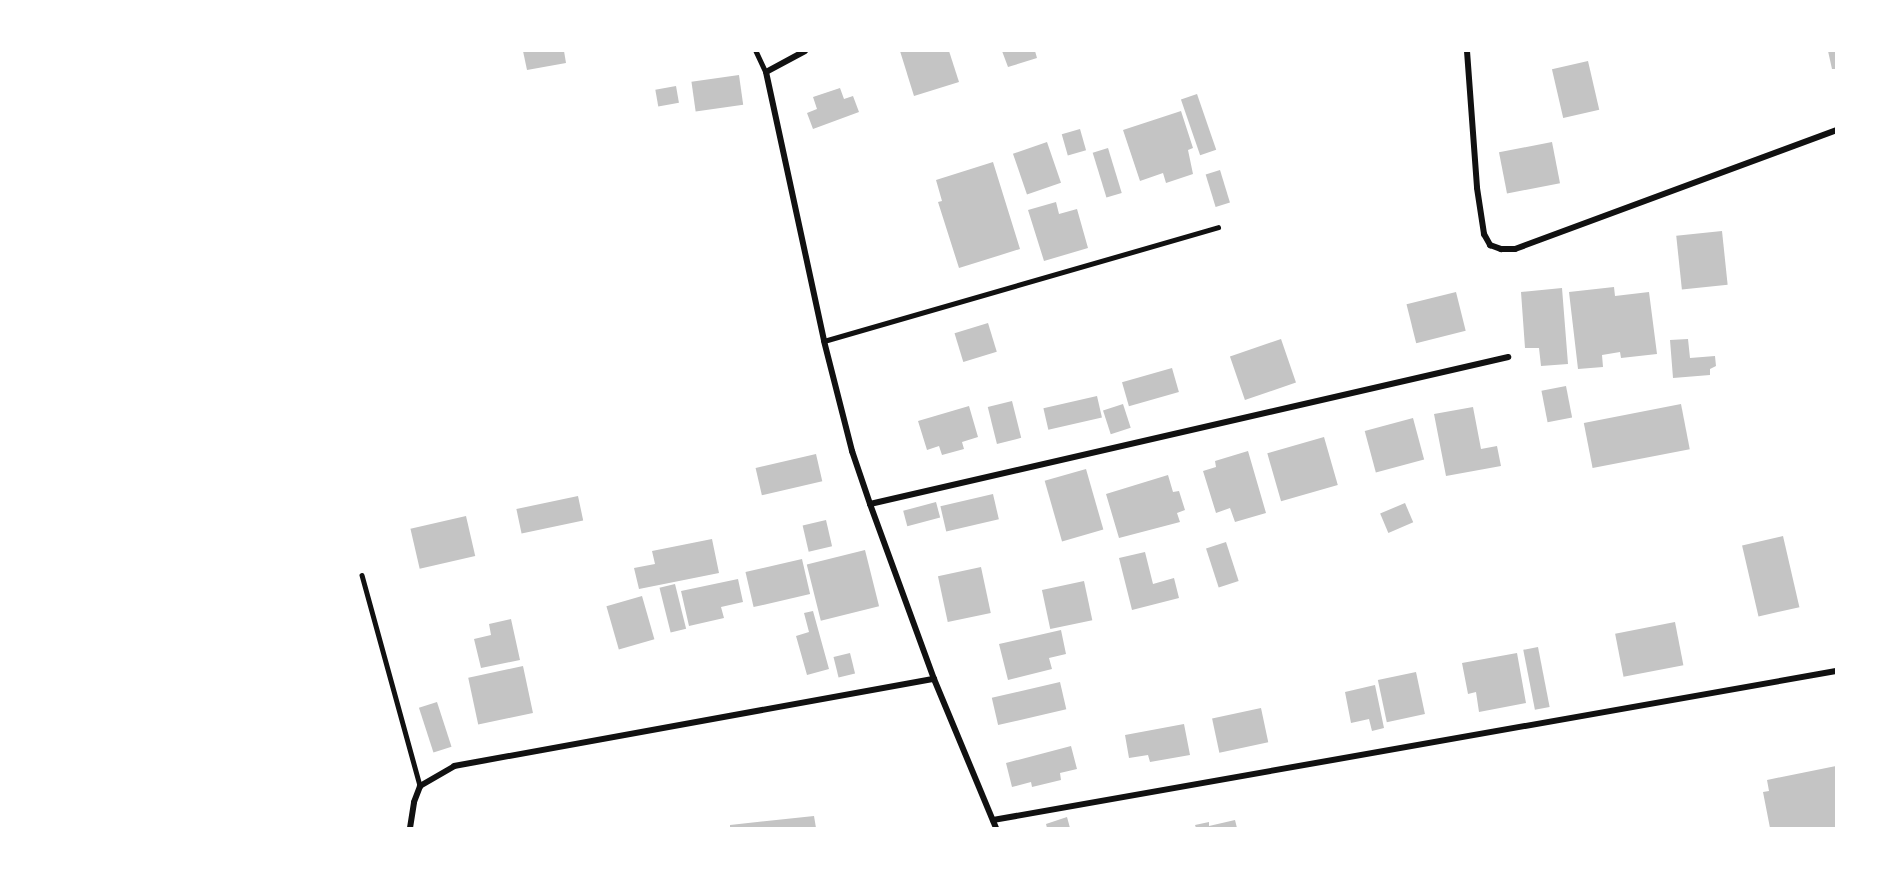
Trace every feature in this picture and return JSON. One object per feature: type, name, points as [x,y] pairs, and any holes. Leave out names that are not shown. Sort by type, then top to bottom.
[{"type":"street","points":[[805,51],[765,72],[824,341],[852,451],[870,504],[934,679],[996,828]]},
{"type":"street","points":[[1467,51],[1477,188],[1484,234],[1490,245],[1501,249],[1515,249],[1836,130]]},
{"type":"street","points":[[870,504],[1508,357]]},
{"type":"street","points":[[993,820],[1836,671]]},
{"type":"street","points":[[410,828],[414,802],[420,786],[454,766],[934,679]]},
{"type":"lane","points":[[756,51],[765,72]]},
{"type":"lane","points":[[824,341],[1218,227]]},
{"type":"lane","points":[[362,575],[420,786]]},
{"type":"building","points":[[523,51],[564,51],[566,63],[527,70]]},
{"type":"building","points":[[900,51],[949,51],[959,82],[914,96]]},
{"type":"building","points":[[1002,51],[1035,51],[1037,58],[1008,67]]},
{"type":"building","points":[[1828,51],[1836,51],[1836,69],[1832,69]]},
{"type":"building","points":[[1588,61],[1599,110],[1563,118],[1552,69]]},
{"type":"building","points":[[739,75],[743,105],[696,111],[691,82]]},
{"type":"building","points":[[676,86],[679,103],[658,106],[655,90]]},
{"type":"building","points":[[840,88],[844,99],[853,96],[859,112],[813,129],[807,113],[817,109],[813,97]]},
{"type":"building","points":[[1197,94],[1216,150],[1200,155],[1181,100]]},
{"type":"building","points":[[1181,111],[1193,148],[1188,150],[1193,174],[1166,183],[1163,173],[1140,181],[1123,130]]},
{"type":"building","points":[[1080,129],[1086,150],[1068,155],[1062,134]]},
{"type":"building","points":[[1047,142],[1061,183],[1027,194],[1013,154]]},
{"type":"building","points":[[1552,142],[1560,183],[1507,194],[1499,152]]},
{"type":"building","points":[[1108,148],[1122,193],[1106,198],[1093,153]]},
{"type":"building","points":[[993,162],[1020,249],[959,268],[938,202],[942,201],[936,180]]},
{"type":"building","points":[[1220,170],[1230,203],[1216,207],[1206,174]]},
{"type":"building","points":[[1056,202],[1059,214],[1077,209],[1088,248],[1044,261],[1028,210]]},
{"type":"building","points":[[1722,231],[1728,285],[1682,290],[1676,236]]},
{"type":"building","points":[[1614,287],[1615,296],[1649,292],[1657,354],[1621,358],[1620,352],[1602,355],[1603,367],[1578,369],[1569,292]]},
{"type":"building","points":[[1562,288],[1568,364],[1541,366],[1539,348],[1525,348],[1521,292]]},
{"type":"building","points":[[1456,292],[1466,331],[1416,343],[1407,304]]},
{"type":"building","points":[[988,323],[997,352],[963,362],[955,333]]},
{"type":"building","points":[[1281,339],[1296,382],[1245,400],[1230,357]]},
{"type":"building","points":[[1688,339],[1690,358],[1715,356],[1716,366],[1710,369],[1710,375],[1673,378],[1670,340]]},
{"type":"building","points":[[1172,368],[1179,392],[1129,406],[1122,382]]},
{"type":"building","points":[[1566,386],[1572,417],[1548,422],[1541,391]]},
{"type":"building","points":[[1097,396],[1102,417],[1048,430],[1043,408]]},
{"type":"building","points":[[1012,401],[1021,438],[997,444],[988,407]]},
{"type":"building","points":[[1123,404],[1131,428],[1111,434],[1103,410]]},
{"type":"building","points":[[1681,404],[1690,449],[1593,468],[1584,423]]},
{"type":"building","points":[[969,406],[978,437],[962,442],[964,449],[942,455],[939,446],[927,450],[918,421]]},
{"type":"building","points":[[1473,407],[1481,449],[1497,446],[1501,466],[1446,476],[1434,414]]},
{"type":"building","points":[[1413,418],[1424,460],[1376,472],[1365,431]]},
{"type":"building","points":[[1324,437],[1338,485],[1281,501],[1267,453]]},
{"type":"building","points":[[1248,451],[1266,513],[1235,522],[1230,508],[1216,513],[1203,471],[1216,467],[1215,461]]},
{"type":"building","points":[[816,454],[822,481],[762,495],[756,468]]},
{"type":"building","points":[[1086,469],[1103,530],[1062,541],[1045,481]]},
{"type":"building","points":[[1168,475],[1173,492],[1179,491],[1185,510],[1177,513],[1180,522],[1119,538],[1106,494]]},
{"type":"building","points":[[993,494],[999,519],[946,531],[940,506]]},
{"type":"building","points":[[578,496],[583,520],[522,534],[516,509]]},
{"type":"building","points":[[936,502],[940,517],[907,526],[903,511]]},
{"type":"building","points":[[1405,503],[1413,522],[1388,533],[1380,514]]},
{"type":"building","points":[[466,516],[475,556],[420,569],[410,529]]},
{"type":"building","points":[[826,520],[832,546],[809,552],[803,525]]},
{"type":"building","points":[[1783,536],[1799,607],[1758,617],[1742,545]]},
{"type":"building","points":[[712,539],[719,573],[639,589],[634,568],[655,564],[652,551]]},
{"type":"building","points":[[1226,542],[1239,581],[1219,587],[1206,548]]},
{"type":"building","points":[[865,550],[879,606],[821,621],[807,565]]},
{"type":"building","points":[[1145,552],[1153,584],[1174,578],[1179,598],[1132,610],[1119,558]]},
{"type":"building","points":[[802,559],[810,594],[754,607],[745,572]]},
{"type":"building","points":[[981,567],[991,613],[948,622],[938,576]]},
{"type":"building","points":[[738,579],[743,602],[721,607],[724,618],[689,626],[681,591]]},
{"type":"building","points":[[1084,581],[1092,620],[1050,629],[1042,590]]},
{"type":"building","points":[[675,584],[686,629],[671,633],[659,588]]},
{"type":"building","points":[[642,596],[654,639],[619,649],[606,606]]},
{"type":"building","points":[[813,611],[829,669],[807,675],[796,636],[809,632],[804,613]]},
{"type":"building","points":[[511,619],[520,660],[481,668],[474,639],[491,635],[489,624]]},
{"type":"building","points":[[1675,622],[1683,665],[1624,677],[1615,634]]},
{"type":"building","points":[[1061,630],[1066,654],[1049,658],[1052,669],[1008,680],[999,644]]},
{"type":"building","points":[[1538,647],[1550,707],[1535,710],[1523,650]]},
{"type":"building","points":[[850,653],[855,673],[839,677],[834,657]]},
{"type":"building","points":[[1517,653],[1526,703],[1479,712],[1476,692],[1468,694],[1462,663]]},
{"type":"building","points":[[523,666],[533,713],[478,725],[468,678]]},
{"type":"building","points":[[1416,672],[1425,714],[1387,722],[1378,680]]},
{"type":"building","points":[[1060,682],[1066,709],[998,725],[992,698]]},
{"type":"building","points":[[1375,685],[1384,728],[1372,731],[1369,719],[1351,723],[1345,692]]},
{"type":"building","points":[[437,702],[452,747],[433,753],[419,708]]},
{"type":"building","points":[[1261,708],[1268,742],[1219,753],[1212,718]]},
{"type":"building","points":[[1184,724],[1190,755],[1150,762],[1148,755],[1129,758],[1125,735]]},
{"type":"building","points":[[1071,746],[1077,769],[1060,773],[1061,780],[1032,787],[1031,782],[1012,787],[1006,763]]},
{"type":"building","points":[[1836,766],[1836,828],[1770,828],[1763,792],[1769,791],[1767,780]]},
{"type":"building","points":[[814,816],[816,828],[730,828],[730,825]]},
{"type":"building","points":[[1067,817],[1070,828],[1047,828],[1046,824]]},
{"type":"building","points":[[1235,820],[1237,828],[1196,828],[1195,825],[1209,822],[1209,826]]}]
